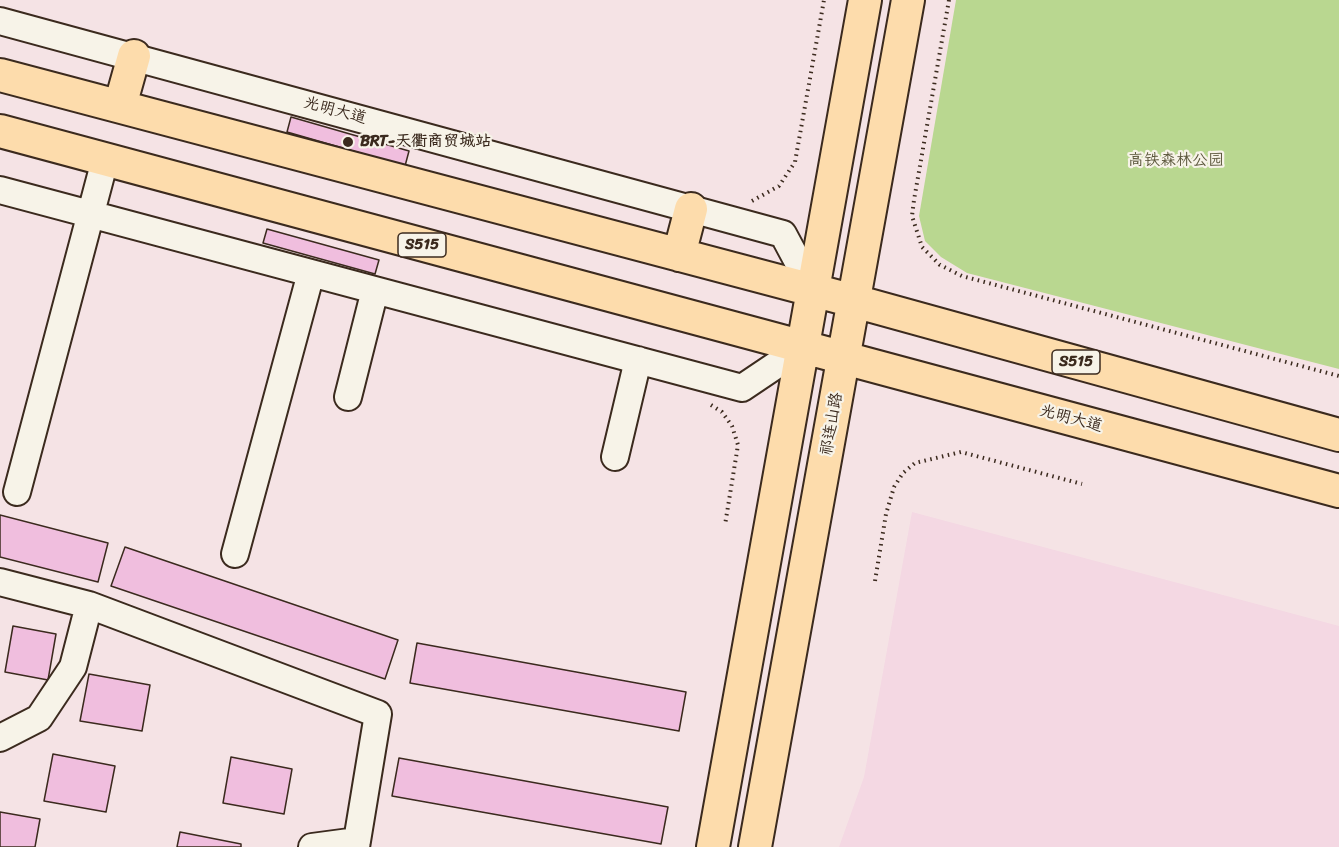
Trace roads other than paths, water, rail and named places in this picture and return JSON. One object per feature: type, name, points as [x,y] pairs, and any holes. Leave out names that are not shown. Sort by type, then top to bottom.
[{"type":"main road","points":[[713,847],[865,0]]},
{"type":"main road","name":"祁连山路","points":[[756,847],[908,0]]},
{"type":"main road","points":[[120,106],[134,56]]},
{"type":"main road","name":"S515","points":[[0,75],[854,301],[1339,435]]},
{"type":"main road","name":"光明大道","points":[[0,131],[1339,491]]},
{"type":"main road","points":[[679,255],[691,209]]},
{"type":"street","name":"光明大道","points":[[0,21],[783,234],[813,290]]},
{"type":"street","points":[[17,492],[105,160]]},
{"type":"street","points":[[0,190],[742,388],[803,347]]},
{"type":"street","points":[[234,554],[311,273]]},
{"type":"street","points":[[348,397],[375,290]]},
{"type":"street","points":[[615,457],[638,360]]},
{"type":"street","points":[[0,582],[89,605],[378,714],[356,844],[312,847]]},
{"type":"street","points":[[0,738],[39,718],[62,684],[73,666],[89,605]]},
{"type":"place","name":"BRT-天衢商贸城站","points":[[348,142]]},
{"type":"park label","name":"高铁森林公园","points":[[1176,161]]}]
